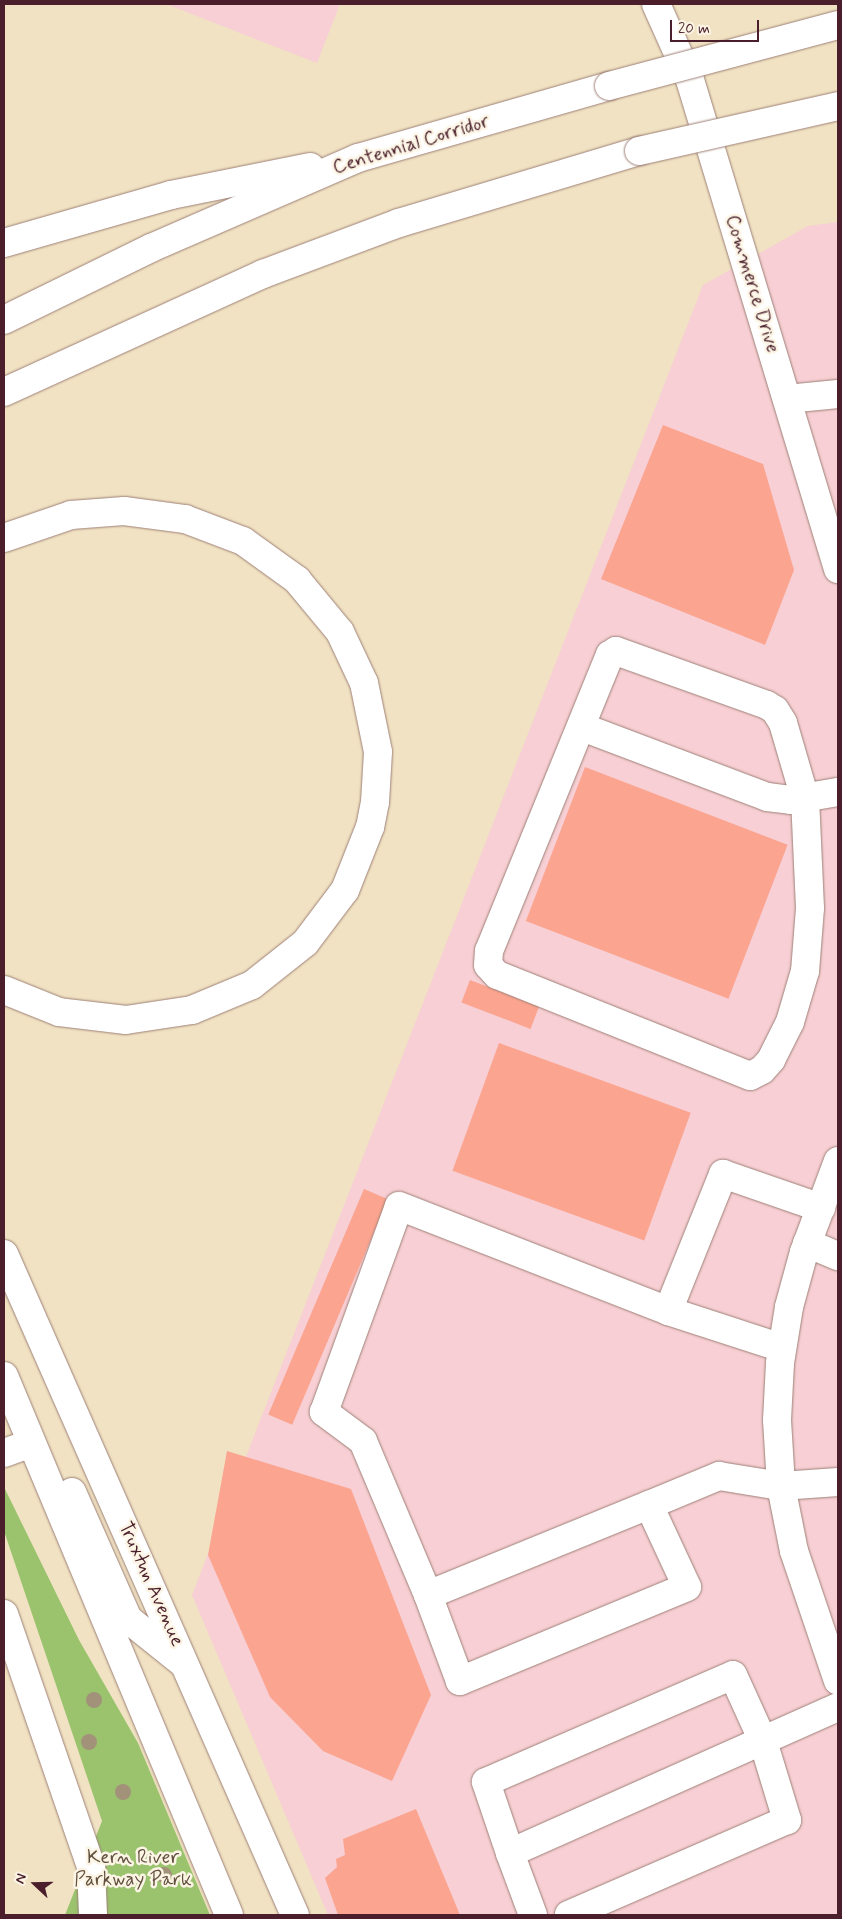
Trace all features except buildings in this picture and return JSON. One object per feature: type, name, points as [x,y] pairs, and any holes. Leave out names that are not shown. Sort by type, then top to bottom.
[{"type":"main road","name":"Commerce Drive","points":[[656,4],[690,80],[838,569]]},
{"type":"main road","name":"Centennial Corridor","points":[[4,320],[151,248],[358,158],[609,86],[838,25]]},
{"type":"main road","points":[[4,392],[263,274],[399,223],[639,151],[838,106]]},
{"type":"main road","points":[[4,243],[171,195],[358,158]]},
{"type":"main road","points":[[787,399],[838,394]]},
{"type":"main road","points":[[4,538],[70,515],[124,511],[185,519],[243,541],[297,580],[340,632],[364,683],[378,752],[375,802],[370,827],[345,890],[305,944],[252,985],[192,1010],[126,1020],[59,1012],[4,990]]},
{"type":"main road","points":[[624,653],[775,710],[783,723],[805,798],[810,908],[805,971],[790,1022],[771,1060],[762,1070],[750,1076],[741,1075],[497,975],[488,965],[489,951],[582,727],[610,655],[624,653]]},
{"type":"main road","points":[[582,727],[767,798],[805,798],[838,792]]},
{"type":"main road","points":[[838,1161],[807,1243],[789,1307],[782,1348],[777,1420],[781,1486],[794,1550],[838,1681]]},
{"type":"main road","points":[[668,1311],[723,1174],[821,1208]]},
{"type":"main road","points":[[649,1505],[687,1587],[460,1681],[428,1596],[363,1441],[324,1412],[399,1206],[668,1311],[782,1348]]},
{"type":"main road","points":[[807,1243],[838,1256]]},
{"type":"main road","name":"Truxtun Avenue","points":[[4,1254],[187,1665],[295,1915]]},
{"type":"main road","points":[[4,1376],[228,1910]]},
{"type":"main road","points":[[31,1443],[58,1462],[128,1618],[187,1665]]},
{"type":"main road","points":[[4,1453],[31,1443]]},
{"type":"main road","points":[[428,1596],[719,1476],[781,1486],[838,1482]]},
{"type":"main road","points":[[4,1614],[91,1867],[93,1915]]},
{"type":"main road","points":[[533,1915],[486,1782],[733,1674],[763,1741],[787,1820],[570,1915]]},
{"type":"main road","points":[[510,1853],[838,1707]]},
{"type":"shaded area","points":[[166,4],[340,4],[317,63]]},
{"type":"shaded area","points":[[838,222],[838,1915],[328,1915],[192,1595],[703,285],[808,226]]},
{"type":"green space","name":"Kern River Parkway Park","points":[[4,1487],[79,1640],[138,1743],[210,1915],[65,1915],[102,1821],[4,1531]]}]
